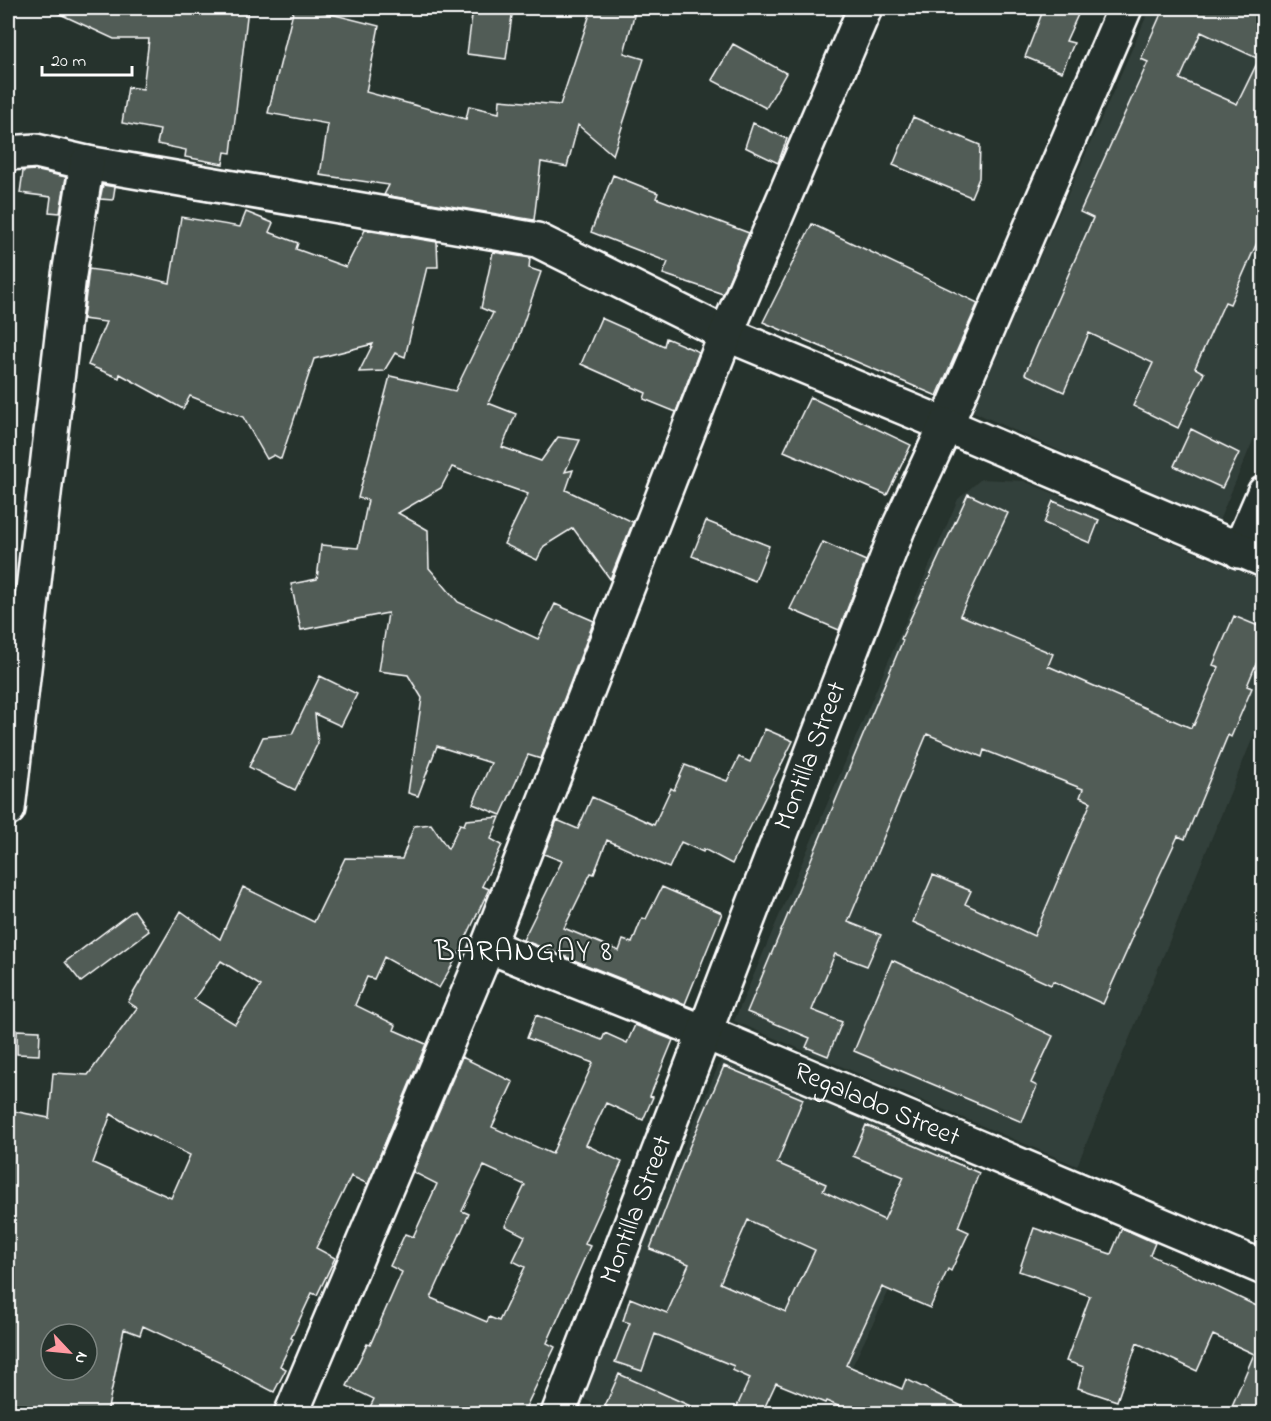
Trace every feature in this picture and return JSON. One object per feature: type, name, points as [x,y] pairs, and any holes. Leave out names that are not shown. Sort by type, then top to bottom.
[{"type":"street","points":[[291,1413],[488,946],[726,334],[866,8]]},
{"type":"street","name":"Montilla Street","points":[[558,1413],[898,529],[946,424],[1125,8]]},
{"type":"street","points":[[22,152],[537,240],[726,334],[946,424],[1251,556],[1263,493]]},
{"type":"street","points":[[8,809],[69,276],[87,163]]},
{"type":"street","name":"Regalado Street","points":[[488,946],[704,1032],[1263,1268]]},
{"type":"shaded area","points":[[1150,8],[1263,8],[1263,417],[1218,523],[972,411]]},
{"type":"shaded area","points":[[981,479],[1024,481],[1263,581],[1263,713],[1077,1166],[734,1021],[958,499]]},
{"type":"shaded area","points":[[722,1057],[954,1157],[845,1381],[622,1293]]},
{"type":"shaded area","points":[[616,1304],[769,1369],[750,1413],[616,1413],[581,1398]]},
{"type":"building","points":[[47,8],[248,8],[231,153],[225,152],[223,164],[185,157],[186,150],[157,144],[160,130],[122,123],[128,87],[143,89],[149,39],[114,39]]},
{"type":"building","points":[[294,8],[320,8],[319,11],[379,26],[366,92],[466,119],[469,106],[499,113],[500,100],[560,105],[592,8],[636,8],[624,53],[644,59],[613,155],[578,125],[567,167],[541,162],[534,220],[384,195],[389,185],[320,175],[328,124],[268,113]]},
{"type":"building","points":[[473,8],[513,8],[506,59],[467,54]]},
{"type":"building","points":[[1044,8],[1081,8],[1066,41],[1074,43],[1062,72],[1025,57]]},
{"type":"building","points":[[1147,8],[1263,8],[1263,229],[1230,304],[1225,302],[1195,368],[1204,373],[1178,428],[1133,406],[1153,363],[1089,333],[1064,392],[1025,374],[1093,218],[1080,212],[1148,62],[1141,59],[1161,14]],"holes":[[[1201,32],[1259,59],[1237,104],[1180,79]]]},
{"type":"building","points":[[733,44],[786,73],[766,108],[712,80]]},
{"type":"building","points":[[913,117],[980,145],[979,178],[971,197],[893,165]]},
{"type":"building","points":[[753,123],[787,139],[778,163],[745,147]]},
{"type":"building","points":[[34,170],[66,177],[60,213],[49,212],[51,197],[20,193],[23,171]]},
{"type":"building","points":[[613,175],[658,193],[656,198],[749,233],[723,294],[663,274],[668,262],[591,232]]},
{"type":"building","points":[[103,185],[115,187],[113,200],[100,199]]},
{"type":"building","points":[[246,212],[273,223],[269,232],[298,243],[296,249],[346,267],[365,230],[437,242],[438,267],[427,267],[405,357],[395,353],[384,371],[359,372],[373,344],[314,359],[281,459],[274,455],[267,459],[243,417],[190,396],[183,409],[120,374],[119,378],[88,365],[106,322],[83,319],[89,269],[132,274],[170,283],[181,217],[240,227]]},
{"type":"building","points":[[812,224],[978,303],[937,396],[763,322]]},
{"type":"building","points":[[493,252],[530,258],[529,268],[541,272],[514,350],[488,403],[516,414],[502,447],[541,461],[558,437],[580,440],[565,472],[573,470],[566,490],[633,522],[610,579],[573,528],[544,546],[537,560],[504,544],[528,494],[452,467],[441,488],[398,513],[428,530],[429,568],[458,602],[538,639],[555,604],[594,621],[541,759],[528,755],[501,815],[473,804],[491,763],[437,746],[418,796],[408,793],[422,698],[408,675],[379,671],[388,613],[301,630],[291,584],[317,579],[321,545],[358,548],[368,500],[358,498],[390,376],[455,391],[493,313],[481,308]]},
{"type":"building","points":[[601,318],[664,346],[666,338],[699,352],[676,412],[644,399],[646,393],[581,364]]},
{"type":"building","points":[[810,397],[911,445],[887,495],[784,451]]},
{"type":"building","points":[[1191,429],[1239,453],[1222,488],[1174,466]]},
{"type":"building","points":[[968,494],[1008,513],[960,615],[1053,654],[1048,666],[1191,728],[1219,667],[1213,665],[1234,616],[1263,628],[1263,647],[1247,686],[1252,688],[1231,737],[1228,735],[1185,839],[1178,836],[1132,934],[1134,935],[1103,1004],[1053,981],[1051,985],[913,922],[933,875],[971,891],[965,904],[1034,936],[1091,802],[1080,797],[1083,789],[984,750],[982,757],[927,734],[848,922],[881,935],[867,966],[835,954],[812,1010],[842,1022],[828,1056],[806,1047],[810,1038],[747,1012],[903,640],[901,639]]},
{"type":"building","points":[[1053,501],[1099,520],[1090,543],[1044,523]]},
{"type":"building","points":[[706,521],[769,546],[755,581],[692,556]]},
{"type":"building","points":[[823,542],[866,561],[839,630],[790,609]]},
{"type":"building","points":[[320,676],[357,694],[341,726],[315,714],[318,743],[295,790],[249,767],[263,737],[292,734]]},
{"type":"building","points":[[765,729],[793,741],[732,864],[704,849],[703,852],[681,842],[669,868],[607,840],[594,874],[591,873],[564,928],[619,951],[623,940],[632,943],[642,918],[646,919],[662,887],[722,913],[685,1004],[523,940],[562,861],[544,854],[557,820],[578,829],[592,797],[654,825],[671,788],[674,790],[685,765],[727,781],[739,757],[750,762]]},
{"type":"building","points":[[500,817],[491,839],[502,845],[482,886],[489,889],[458,955],[439,988],[384,957],[374,979],[367,977],[355,1005],[396,1025],[394,1030],[426,1044],[368,1184],[351,1176],[316,1248],[335,1258],[317,1295],[312,1293],[291,1338],[293,1339],[280,1366],[286,1369],[274,1392],[222,1365],[223,1363],[143,1326],[140,1335],[124,1329],[107,1413],[8,1413],[8,1110],[49,1118],[53,1073],[88,1075],[137,1008],[128,1002],[181,911],[220,939],[243,887],[314,922],[345,858],[402,859],[414,826],[431,824],[448,849],[460,824],[464,825],[466,820]],"holes":[[[221,961],[261,986],[235,1024],[194,999]],[[111,1114],[130,1126],[190,1155],[171,1198],[93,1163]]]},
{"type":"building","points":[[134,910],[149,931],[81,982],[65,962]]},
{"type":"building","points":[[892,960],[1053,1036],[1031,1083],[1037,1086],[1022,1122],[854,1051]]},
{"type":"building","points":[[536,1015],[602,1040],[605,1033],[627,1043],[635,1025],[673,1040],[650,1096],[653,1097],[643,1120],[606,1103],[586,1145],[622,1162],[585,1244],[590,1246],[547,1343],[555,1347],[523,1413],[367,1413],[374,1399],[347,1386],[367,1344],[370,1345],[402,1272],[390,1266],[405,1234],[413,1237],[437,1184],[413,1172],[462,1057],[513,1082],[492,1127],[552,1154],[593,1063],[527,1038]],"holes":[[[484,1166],[525,1185],[505,1226],[525,1236],[513,1261],[525,1267],[499,1321],[489,1317],[487,1322],[431,1298],[469,1214],[462,1211]]]},
{"type":"building","points":[[17,1030],[40,1031],[39,1055],[17,1054]]},
{"type":"building","points":[[724,1066],[803,1099],[777,1163],[826,1184],[823,1191],[884,1220],[904,1177],[853,1156],[866,1125],[979,1173],[958,1227],[969,1232],[930,1308],[882,1287],[846,1365],[902,1389],[906,1379],[976,1413],[855,1413],[776,1383],[762,1413],[734,1413],[750,1378],[732,1370],[734,1366],[655,1334],[642,1371],[615,1362],[630,1323],[623,1321],[630,1298],[667,1313],[689,1264],[650,1249],[688,1150]],"holes":[[[748,1220],[815,1250],[786,1312],[720,1283]]]},
{"type":"building","points":[[1034,1228],[1111,1254],[1122,1228],[1155,1243],[1150,1255],[1263,1309],[1263,1413],[1229,1413],[1254,1354],[1213,1335],[1197,1371],[1137,1343],[1117,1401],[1078,1388],[1084,1367],[1066,1361],[1090,1296],[1019,1271]]},
{"type":"building","points":[[619,1374],[706,1413],[605,1413],[607,1407],[605,1406]]},
{"type":"district","name":"BARANGAY 8","points":[[524,953]]}]
